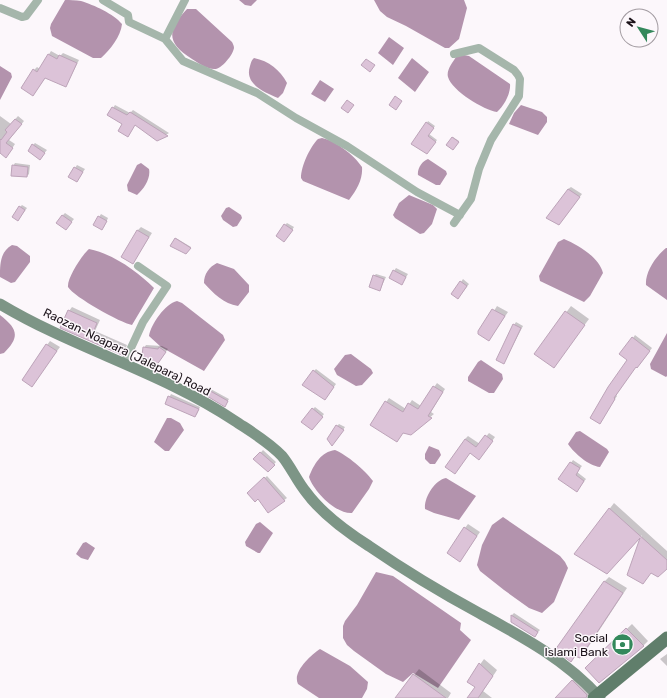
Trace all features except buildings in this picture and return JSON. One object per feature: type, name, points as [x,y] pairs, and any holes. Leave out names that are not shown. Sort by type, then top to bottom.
[{"type":"main road","name":"Raozan-Noapara (Jalepara) Road","points":[[0,304],[67,338],[124,363],[190,395],[234,420],[281,455],[306,492],[317,505],[349,532],[369,546],[477,612],[533,642],[562,663],[597,697]]},
{"type":"main road","points":[[597,697],[667,638]]},
{"type":"street","points":[[0,8],[22,17],[26,16],[38,0]]},
{"type":"street","points":[[103,0],[128,15],[130,22],[165,39],[183,61],[257,93],[296,118],[347,146],[417,192],[460,215]]},
{"type":"street","points":[[165,39],[185,0]]},
{"type":"street","points":[[454,54],[480,48],[514,70],[520,79],[519,96],[491,140],[479,169],[471,199],[454,223]]},
{"type":"street","points":[[124,363],[143,322],[167,286],[138,266]]},
{"type":"shaded area","points":[[65,0],[81,1],[92,5],[109,13],[122,24],[120,33],[108,51],[101,58],[93,58],[52,36],[50,28],[51,24]]},
{"type":"shaded area","points":[[239,0],[257,0],[251,6],[245,5]]},
{"type":"shaded area","points":[[374,0],[464,0],[467,8],[459,39],[449,48],[445,48],[387,17],[380,11]]},
{"type":"shaded area","points":[[187,9],[196,9],[232,42],[234,47],[233,51],[226,62],[217,69],[211,69],[200,64],[184,53],[174,42],[172,36],[173,30],[180,17]]},
{"type":"shaded area","points":[[389,37],[404,48],[393,65],[378,53]]},
{"type":"shaded area","points":[[464,55],[469,56],[510,84],[506,99],[497,112],[484,108],[462,94],[448,77],[450,66],[456,57]]},
{"type":"shaded area","points":[[254,58],[264,61],[274,67],[287,83],[283,93],[278,98],[261,90],[250,78],[249,72],[252,60]]},
{"type":"shaded area","points":[[412,58],[429,72],[415,92],[398,78]]},
{"type":"shaded area","points":[[0,66],[11,73],[12,77],[0,100]]},
{"type":"shaded area","points":[[320,80],[334,89],[325,102],[311,94]]},
{"type":"shaded area","points":[[521,105],[542,112],[547,117],[547,122],[538,135],[509,124],[514,113]]},
{"type":"shaded area","points":[[322,138],[333,142],[344,149],[362,167],[362,176],[359,184],[349,200],[303,181],[301,178],[304,162],[309,152],[315,142]]},
{"type":"shaded area","points":[[428,159],[446,171],[447,174],[440,185],[436,185],[418,175],[420,166]]},
{"type":"shaded area","points":[[141,163],[149,169],[149,176],[144,187],[137,195],[128,191],[127,185],[137,165]]},
{"type":"shaded area","points":[[409,195],[433,205],[437,209],[432,224],[424,233],[420,234],[395,218],[393,215],[399,203]]},
{"type":"shaded area","points":[[229,207],[241,215],[242,218],[237,226],[233,227],[223,220],[221,216],[226,208]]},
{"type":"shaded area","points":[[564,239],[581,248],[593,257],[601,267],[603,273],[590,296],[584,302],[540,281],[539,276],[558,242]]},
{"type":"shaded area","points":[[12,245],[17,246],[30,256],[30,262],[15,282],[11,283],[0,277],[0,272],[3,255]]},
{"type":"shaded area","points":[[666,248],[667,300],[646,285],[649,270],[659,255]]},
{"type":"shaded area","points":[[89,249],[98,251],[116,259],[140,275],[154,288],[132,325],[118,320],[98,309],[79,297],[68,287],[70,278],[76,267]]},
{"type":"shaded area","points":[[217,263],[234,269],[249,285],[249,292],[238,306],[223,300],[204,283],[208,271]]},
{"type":"shaded area","points":[[177,301],[182,303],[223,335],[225,340],[204,371],[161,347],[149,336],[150,331],[163,310]]},
{"type":"shaded area","points":[[0,315],[13,329],[15,338],[4,353],[0,354]]},
{"type":"shaded area","points":[[667,333],[666,377],[651,369],[650,364]]},
{"type":"shaded area","points":[[351,354],[371,369],[373,373],[362,385],[356,386],[337,375],[334,369],[345,355]]},
{"type":"shaded area","points":[[481,360],[502,374],[503,379],[494,393],[489,393],[468,381],[468,377]]},
{"type":"shaded area","points":[[167,418],[171,418],[180,423],[184,430],[169,451],[165,451],[154,442]]},
{"type":"shaded area","points":[[580,431],[607,449],[609,452],[600,467],[591,464],[582,458],[568,444],[576,432]]},
{"type":"shaded area","points":[[429,446],[439,450],[441,455],[435,464],[430,464],[425,459],[425,454]]},
{"type":"shaded area","points":[[335,450],[356,463],[373,481],[352,513],[339,510],[326,501],[316,489],[309,477],[319,459],[326,453]]},
{"type":"shaded area","points":[[446,478],[476,496],[459,520],[425,509],[428,494],[438,482]]},
{"type":"shaded area","points":[[503,517],[560,556],[568,568],[554,602],[542,613],[529,608],[504,590],[480,571],[477,565],[482,545],[492,525]]},
{"type":"shaded area","points":[[260,522],[273,533],[260,553],[258,553],[246,546],[245,542],[256,524]]},
{"type":"shaded area","points":[[86,542],[95,548],[88,560],[81,558],[76,554],[83,543]]},
{"type":"shaded area","points":[[376,572],[393,576],[461,623],[460,630],[471,640],[438,688],[413,673],[403,682],[386,674],[354,651],[347,645],[343,638],[343,626],[345,621],[357,605]]},
{"type":"shaded area","points":[[320,649],[350,666],[368,682],[367,689],[362,698],[319,698],[298,684],[298,674],[303,664]]},
{"type":"place","name":"Social Islami Bank","points":[[623,645]]}]
